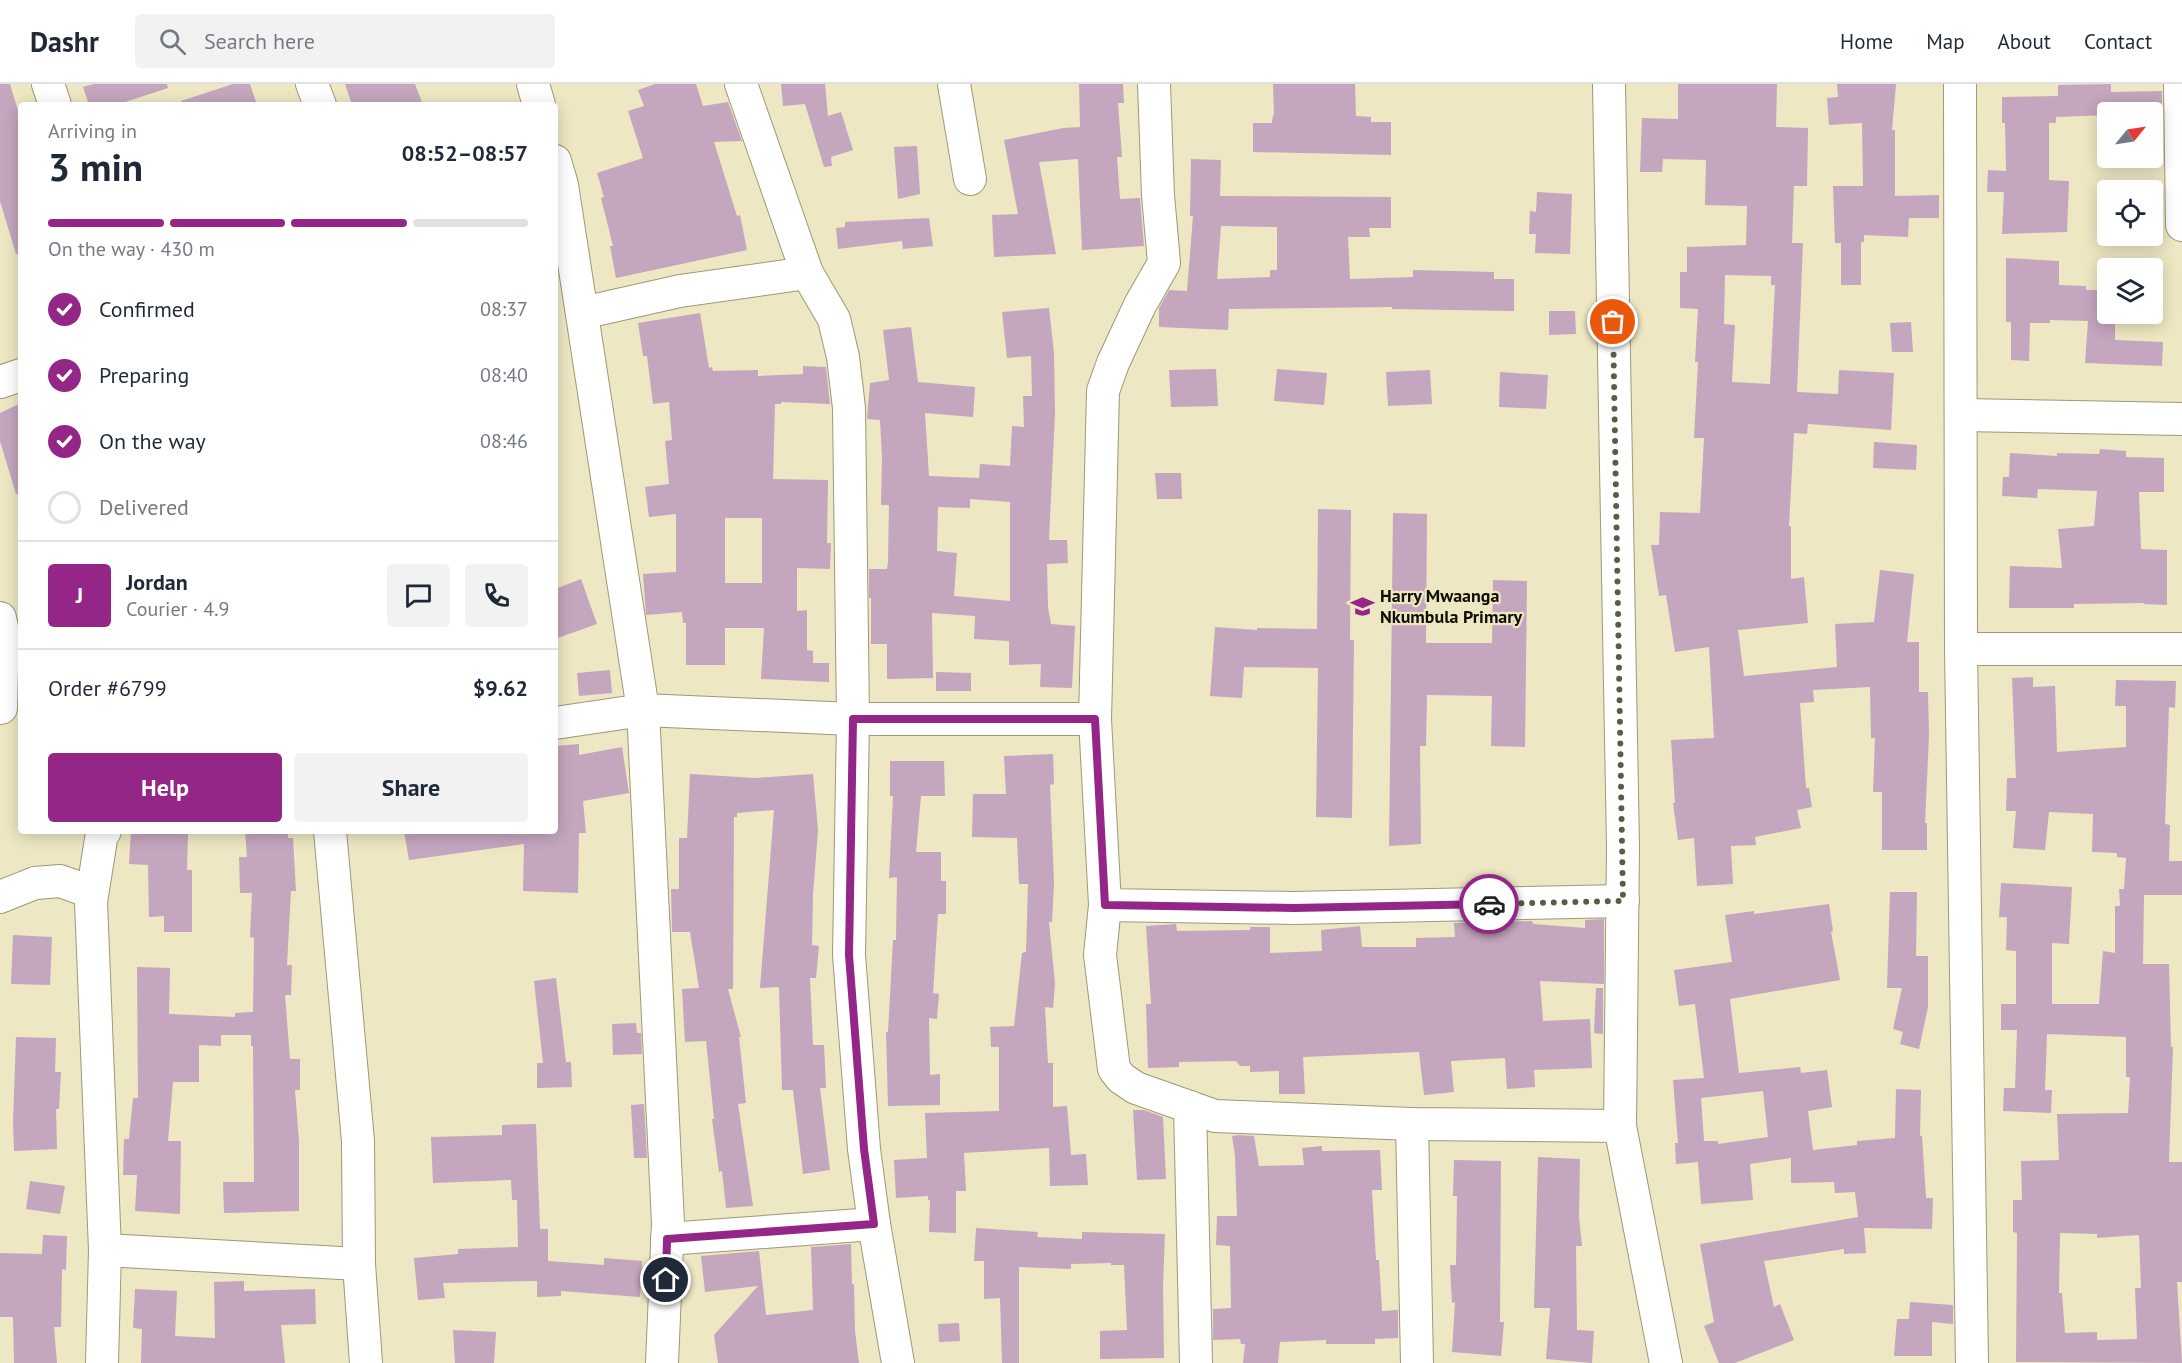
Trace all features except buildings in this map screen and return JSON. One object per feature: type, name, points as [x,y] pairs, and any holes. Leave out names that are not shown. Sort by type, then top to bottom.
[{"type":"street","points":[[48,84],[54,102]]},
{"type":"street","points":[[312,84],[319,102]]},
{"type":"street","points":[[532,84],[538,102]]},
{"type":"street","points":[[741,84],[807,273],[834,319],[843,357],[849,408],[853,719],[849,955],[864,1149],[874,1224],[898,1363]]},
{"type":"street","points":[[954,84],[970,179]]},
{"type":"street","points":[[1154,84],[1158,195],[1164,263],[1136,314],[1103,392],[1095,719],[1105,905],[1100,955],[1114,1069],[1121,1078],[1136,1088],[1215,1116],[1412,1124],[1620,1126]]},
{"type":"street","points":[[1609,84],[1623,901],[1620,1126],[1666,1363]]},
{"type":"street","points":[[1960,84],[1961,649],[1972,1363]]},
{"type":"street","points":[[2180,84],[2182,225]]},
{"type":"street","points":[[558,183],[582,313],[643,710],[667,1239],[662,1363]]},
{"type":"street","points":[[582,313],[680,291],[807,273]]},
{"type":"street","points":[[0,382],[18,376]]},
{"type":"street","points":[[1961,415],[2182,418]]},
{"type":"street","points":[[0,618],[3,632],[1,708]]},
{"type":"street","points":[[1961,649],[2182,649]]},
{"type":"street","points":[[558,723],[643,710],[853,719],[1095,719]]},
{"type":"street","points":[[102,834],[91,892],[105,1250],[102,1363]]},
{"type":"street","points":[[330,834],[358,1141],[359,1264],[366,1363]]},
{"type":"street","points":[[0,897],[35,883],[60,880],[91,892]]},
{"type":"street","points":[[1105,905],[1294,908],[1623,901]]},
{"type":"street","points":[[1190,1107],[1196,1363]]},
{"type":"street","points":[[1412,1124],[1417,1363]]},
{"type":"street","points":[[667,1239],[874,1224]]},
{"type":"street","points":[[105,1250],[359,1264]]},
{"type":"way so far","points":[[1489,904],[1623,901],[1613,322]]},
{"type":"place","name":"Harry Mwaanga Nkumbula Primary","points":[[1362,606]]},
{"type":"route","points":[[666,1280],[667,1239],[874,1224],[864,1149],[849,955],[853,719],[1095,719],[1105,905],[1294,908],[1489,904]]}]
